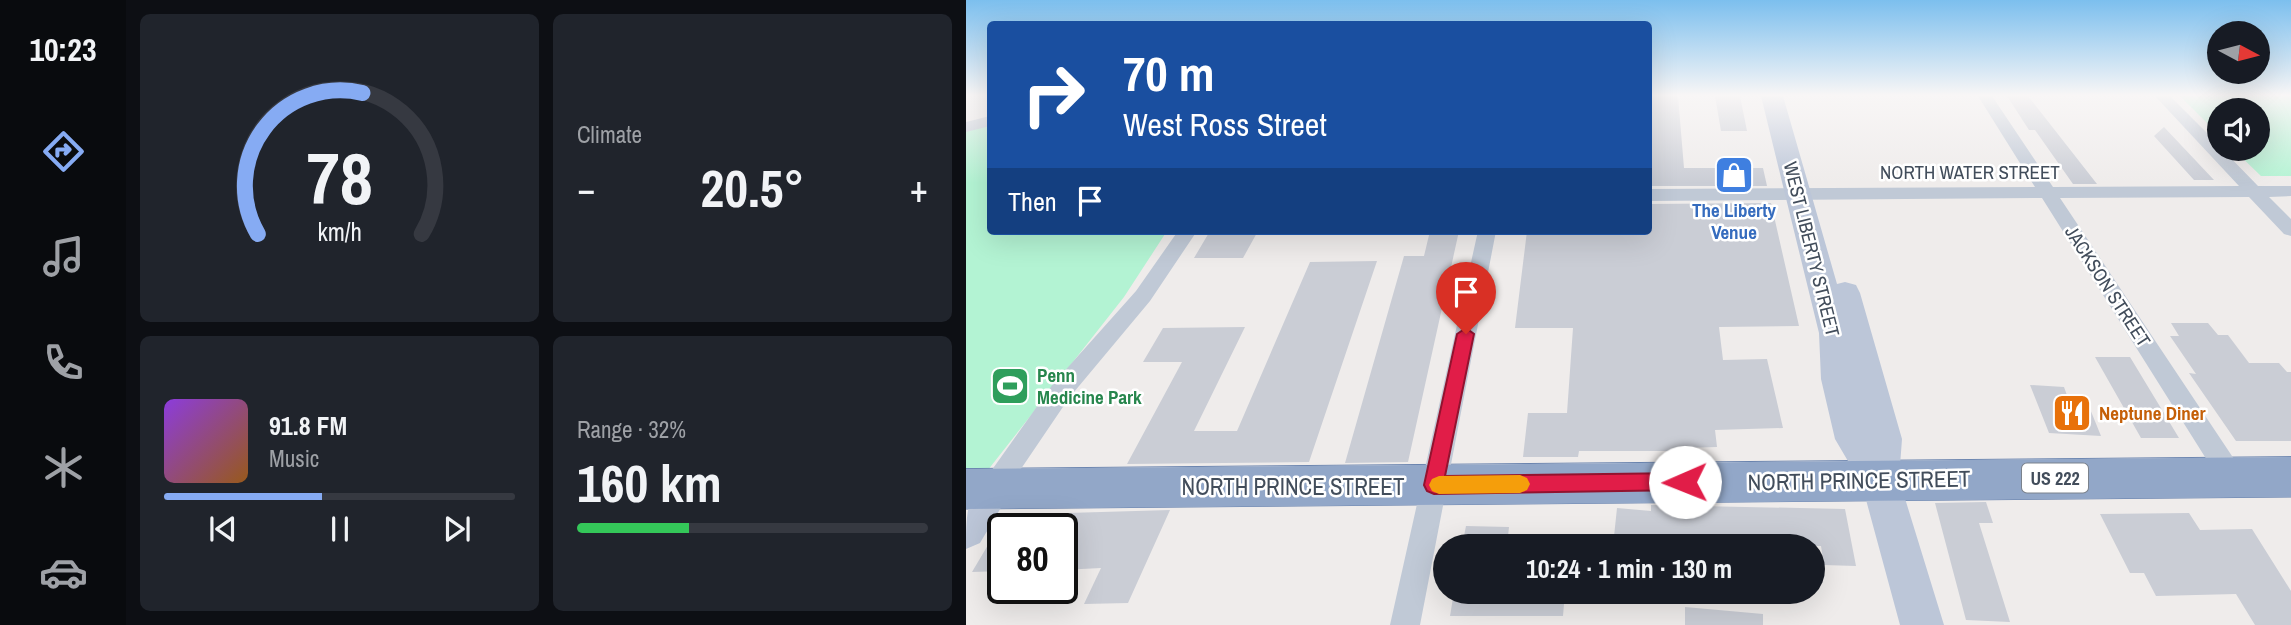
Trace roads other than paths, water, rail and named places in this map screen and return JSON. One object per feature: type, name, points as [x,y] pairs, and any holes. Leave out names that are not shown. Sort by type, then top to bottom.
[{"type":"highway","name":"NORTH PRINCE STREET","points":[[980,489],[2291,477]]},
{"type":"main road","name":"WEST LIBERTY STREET","points":[[1783,125],[1808,194]]},
{"type":"main road","name":"WEST LIBERTY STREET","points":[[1795,125],[1835,333],[1838,379],[1853,439],[1880,479],[1922,625]]},
{"type":"main road","points":[[966,530],[980,489]]},
{"type":"street","name":"JACKSON STREET","points":[[2004,125],[2231,476]]},
{"type":"street","points":[[2190,125],[2291,230]]},
{"type":"street","name":"NORTH WATER STREET","points":[[1652,195],[2291,191]]},
{"type":"street","points":[[980,489],[1060,391],[1143,296],[1185,235]]},
{"type":"street","points":[[1405,625],[1486,235]]},
{"type":"place","name":"The Liberty Venue","points":[[1734,175]]},
{"type":"place","name":"Penn Medicine Park","points":[[1010,386]]},
{"type":"place","name":"Neptune Diner","points":[[2072,413]]}]
